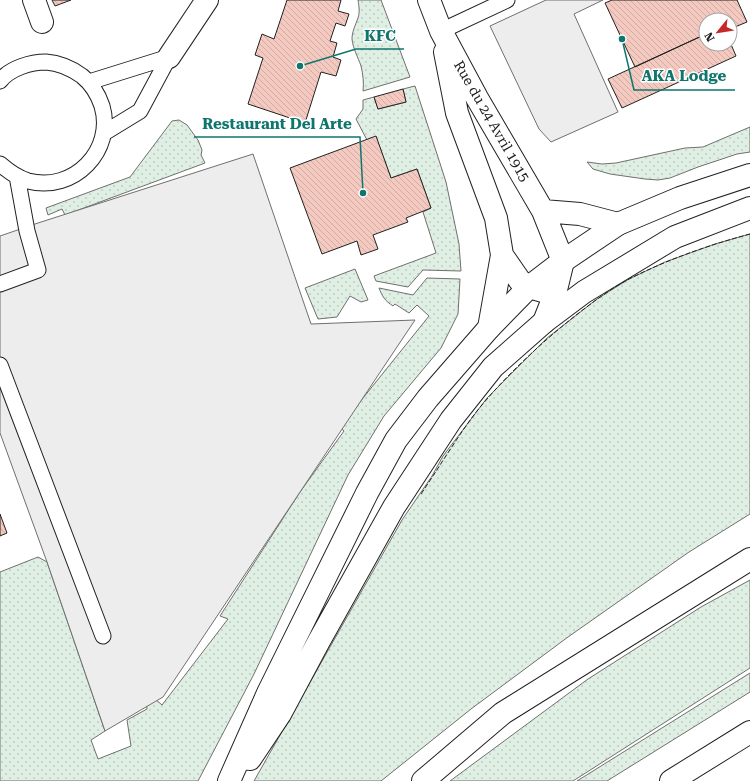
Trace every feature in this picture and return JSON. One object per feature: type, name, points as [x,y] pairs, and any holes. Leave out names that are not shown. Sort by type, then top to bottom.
[{"type":"main road","points":[[34,0],[42,22]]},
{"type":"main road","points":[[169,57],[207,0]]},
{"type":"main road","name":"Rue du 24 Avril 1915","points":[[429,0],[441,31],[477,98],[543,211],[563,261]]},
{"type":"main road","name":"Rue du 24 Avril 1915","points":[[441,31],[457,113],[496,218],[502,255],[489,328]]},
{"type":"main road","points":[[229,781],[268,693],[367,493],[396,440],[428,398],[489,328],[529,287],[563,261],[618,224],[680,198],[750,175]]},
{"type":"main road","points":[[234,781],[280,714],[319,641],[394,508],[451,420],[493,367],[544,322],[584,292],[675,237],[750,208]]},
{"type":"main road","points":[[543,211],[580,214],[618,224]]},
{"type":"main road","name":"Rue du 24 Avril 1915","points":[[502,255],[520,281],[529,287],[555,294],[584,292]]},
{"type":"main road","points":[[544,322],[555,294],[563,261]]},
{"type":"main road","points":[[423,781],[503,713],[750,559]]},
{"type":"main road","points":[[671,781],[750,732]]},
{"type":"lane","points":[[441,31],[507,0]]},
{"type":"lane","points":[[89,82],[169,57]]},
{"type":"lane","points":[[104,133],[140,110],[169,57]]},
{"type":"lane","points":[[0,164],[17,176],[28,181],[40,183],[65,179],[76,174],[86,166],[100,145],[104,133],[104,114],[99,97],[89,82],[74,70],[56,63],[37,62],[18,67],[1,77]]},
{"type":"lane","points":[[0,284],[38,270],[27,230],[17,176]]},
{"type":"lane","points":[[0,365],[103,636]]},
{"type":"green space","points":[[358,0],[381,0],[410,77],[363,91],[362,69],[354,50],[352,39],[359,14]]},
{"type":"green space","points":[[415,86],[446,182],[459,244],[461,271],[423,270],[408,287],[376,281],[374,276],[436,253],[423,212],[431,208],[417,169],[391,178],[376,137],[367,140],[356,119],[363,109],[363,100],[374,97],[378,109],[406,102],[403,89]]},
{"type":"green space","points":[[179,120],[187,125],[198,140],[202,150],[201,155],[205,163],[65,215],[62,209],[48,215],[46,208],[130,177],[172,121]]},
{"type":"green space","points":[[750,127],[750,152],[737,154],[670,178],[658,180],[610,174],[593,169],[587,162],[602,164],[616,163],[685,148],[703,147]]},
{"type":"green space","points":[[750,234],[750,514],[689,552],[568,637],[471,709],[381,781],[254,781],[402,520],[432,476],[443,456],[487,398],[547,338],[597,299],[629,279],[665,262],[715,244]]},
{"type":"green space","points":[[355,269],[368,300],[361,302],[350,296],[337,317],[318,319],[305,288]]},
{"type":"green space","points":[[427,278],[460,279],[458,314],[441,348],[384,416],[348,475],[254,674],[198,781],[0,781],[0,572],[38,557],[47,562],[105,731],[91,740],[98,759],[131,746],[127,720],[147,709],[145,690],[162,705],[228,619],[220,616],[300,492],[344,431],[322,412],[351,413],[429,316],[417,305],[409,313],[395,304],[393,306],[384,298],[379,288],[413,295]]},
{"type":"green space","points":[[750,580],[750,668],[573,781],[450,781],[588,679],[701,607]]},
{"type":"green space","points":[[750,673],[750,692],[607,781],[577,781]]},
{"type":"shaded area","points":[[546,0],[603,0],[574,14],[618,112],[551,142],[539,129],[490,26]]},
{"type":"shaded area","points":[[253,154],[311,324],[415,320],[163,697],[105,731],[47,562],[0,433],[0,236]]},
{"type":"building","points":[[52,0],[71,0],[55,6]]},
{"type":"building","points":[[287,0],[341,0],[338,11],[349,14],[345,26],[336,23],[330,41],[337,43],[333,57],[341,60],[336,76],[321,72],[305,123],[248,104],[263,58],[255,55],[262,34],[274,39]]},
{"type":"building","points":[[612,0],[737,0],[747,22],[738,26],[738,12],[698,12],[698,38],[635,67],[605,3]]},
{"type":"building","points":[[698,38],[698,52],[734,52],[736,56],[622,108],[608,79]]},
{"type":"building","points":[[403,89],[406,102],[378,109],[374,97]]},
{"type":"building","points":[[376,136],[391,178],[417,169],[431,208],[406,218],[408,222],[373,235],[378,249],[361,255],[357,241],[322,254],[290,168]]},
{"type":"building","points":[[0,514],[7,533],[0,536]]},
{"type":"fence","points":[[421,494],[462,431],[489,397],[526,358],[580,312],[618,285],[645,271],[689,253],[750,234]]},
{"type":"place","name":"AKA Lodge","points":[[622,39]]},
{"type":"place","name":"KFC","points":[[300,66]]},
{"type":"place","name":"Restaurant Del Arte","points":[[363,193]]}]
